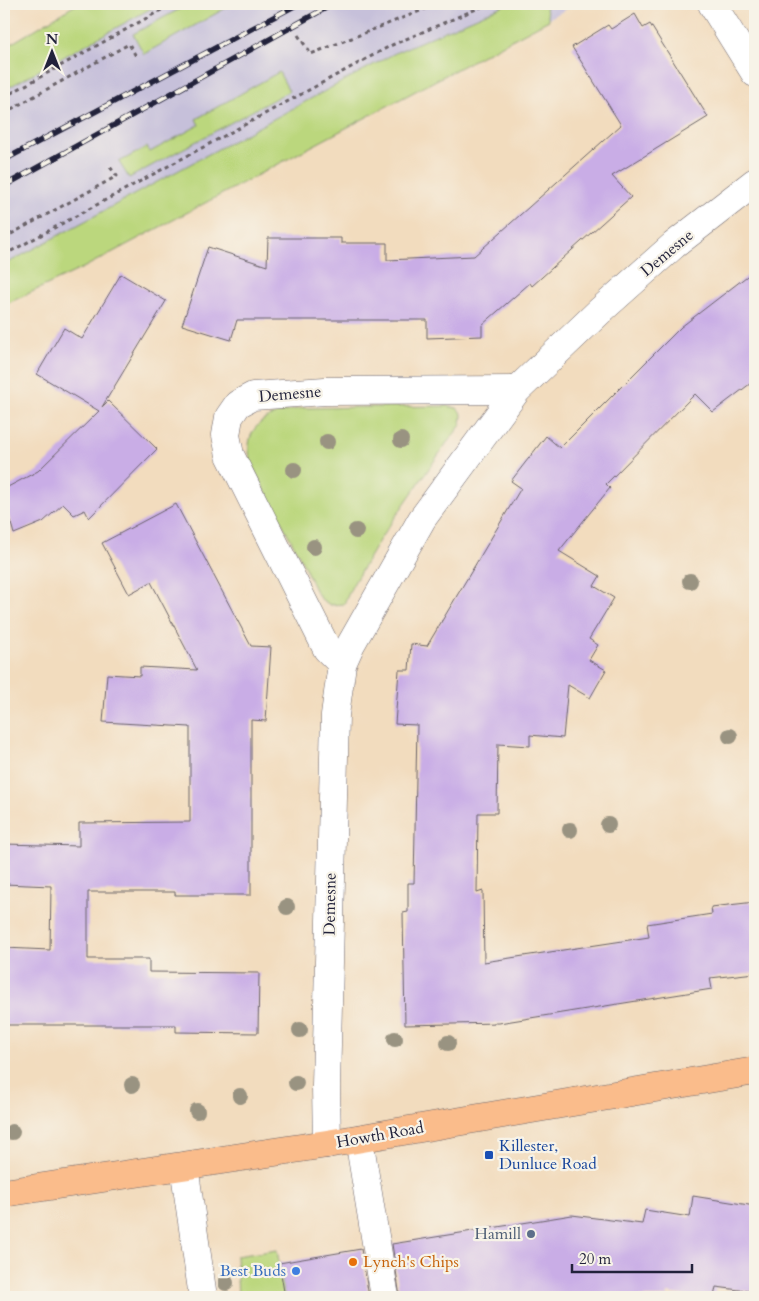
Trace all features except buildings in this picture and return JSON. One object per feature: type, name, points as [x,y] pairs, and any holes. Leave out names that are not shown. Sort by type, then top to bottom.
[{"type":"main road","name":"Howth Road","points":[[4,1193],[359,1139],[755,1071]]},
{"type":"street","points":[[712,4],[755,73]]},
{"type":"street","name":"Demesne","points":[[328,1144],[326,1086],[335,715],[342,664],[422,519],[517,390],[601,310],[674,246],[755,182]]},
{"type":"street","name":"Demesne","points":[[342,664],[327,649],[230,455],[226,435],[229,417],[238,404],[253,396],[325,391],[480,392],[517,390]]},
{"type":"street","points":[[359,1139],[385,1297]]},
{"type":"street","points":[[184,1166],[202,1297]]},
{"type":"path","points":[[4,97],[172,4]]},
{"type":"path","points":[[298,35],[311,54],[438,4]]},
{"type":"path","points":[[4,255],[392,45],[488,4]]},
{"type":"path","points":[[560,4],[562,6],[567,4]]},
{"type":"path","points":[[4,113],[129,44],[137,58]]},
{"type":"path","points":[[4,238],[117,176],[110,167]]},
{"type":"shaded area","points":[[77,4],[576,4],[83,268],[4,305],[4,48]]},
{"type":"green space","points":[[77,4],[159,4],[4,90],[4,48]]},
{"type":"green space","points":[[189,4],[233,4],[144,54],[133,34]]},
{"type":"green space","points":[[507,4],[545,4],[549,20],[83,268],[4,305],[4,265],[397,52]]},
{"type":"green space","points":[[279,72],[289,91],[129,178],[119,162],[147,147],[150,152],[199,125],[196,119]]},
{"type":"green space","points":[[446,406],[457,408],[462,414],[461,425],[380,539],[352,586],[344,604],[330,605],[321,599],[315,590],[301,559],[252,466],[249,452],[250,440],[254,431],[260,423],[269,417],[304,408]]},
{"type":"green space","points":[[277,1250],[285,1297],[238,1297],[236,1256]]},
{"type":"railway","points":[[4,160],[298,4]]},
{"type":"railway","points":[[4,186],[333,4]]},
{"type":"place","name":"Killester, Dunluce Road","points":[[489,1155]]},
{"type":"place","name":"Hamill","points":[[531,1234]]},
{"type":"place","name":"Lynch's Chips","points":[[353,1262]]},
{"type":"place","name":"Best Buds","points":[[296,1271]]}]
